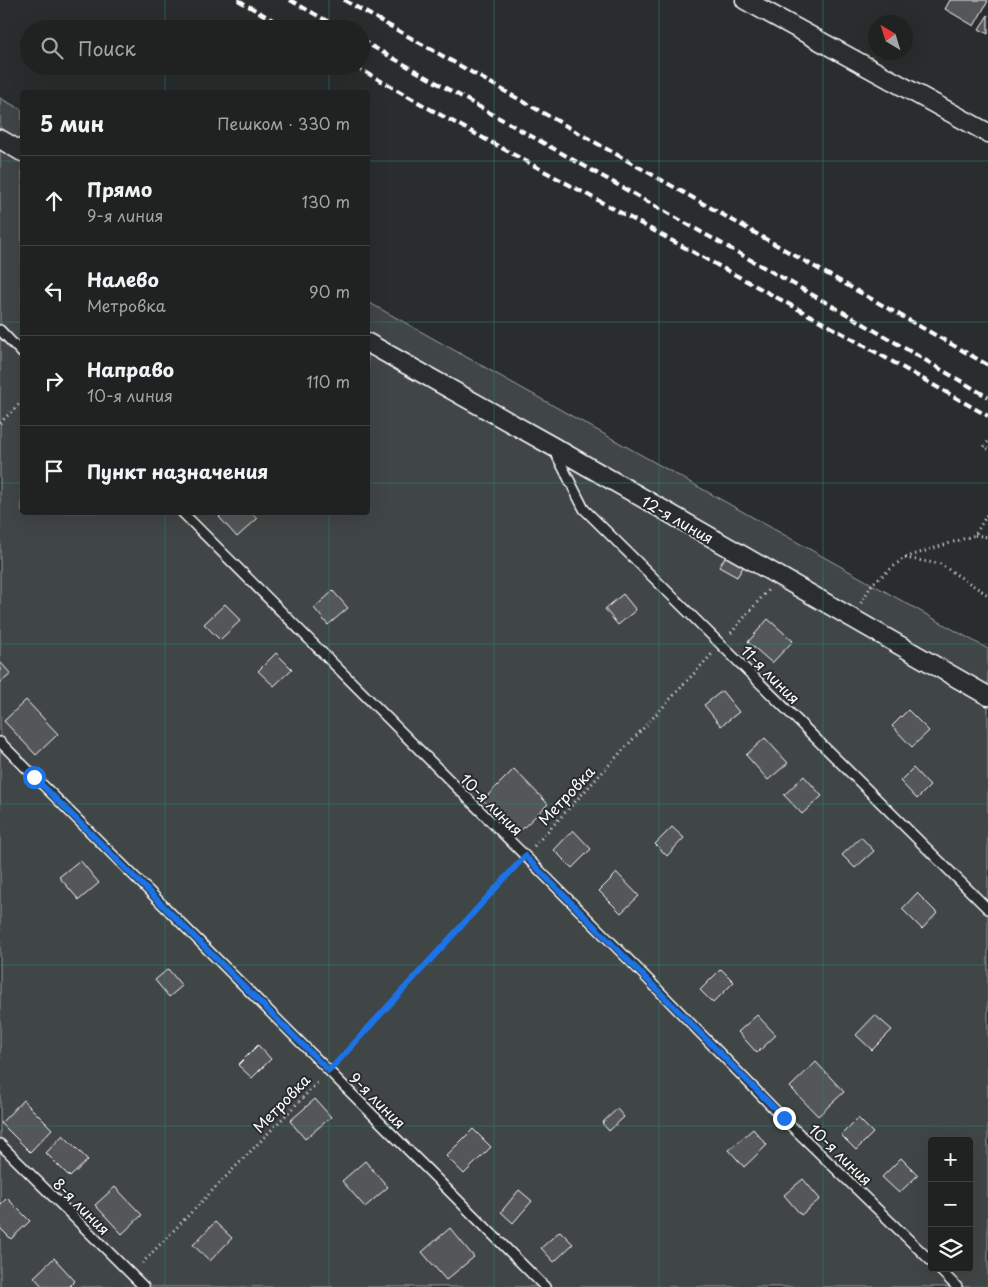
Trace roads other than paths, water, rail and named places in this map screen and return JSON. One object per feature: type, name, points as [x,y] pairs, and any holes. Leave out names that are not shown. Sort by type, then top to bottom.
[{"type":"street","points":[[745,0],[988,133]]},
{"type":"street","points":[[0,139],[20,151]]},
{"type":"street","name":"12-я линия","points":[[370,344],[552,446],[988,696]]},
{"type":"lane","points":[[0,330],[20,351]]},
{"type":"lane","name":"11-я линия","points":[[552,446],[584,509],[988,909]]},
{"type":"lane","name":"10-я линия","points":[[185,515],[784,1118],[928,1258]]},
{"type":"lane","name":"9-я линия","points":[[0,742],[545,1287]]},
{"type":"lane","name":"8-я линия","points":[[0,1144],[144,1287]]},
{"type":"lane","points":[[942,1272],[957,1287]]},
{"type":"railway","points":[[238,0],[272,20]]},
{"type":"railway","points":[[290,0],[325,20]]},
{"type":"railway","points":[[344,0],[988,365]]},
{"type":"railway","points":[[370,45],[850,316],[988,397]]},
{"type":"railway","points":[[370,75],[833,328],[988,416]]}]
